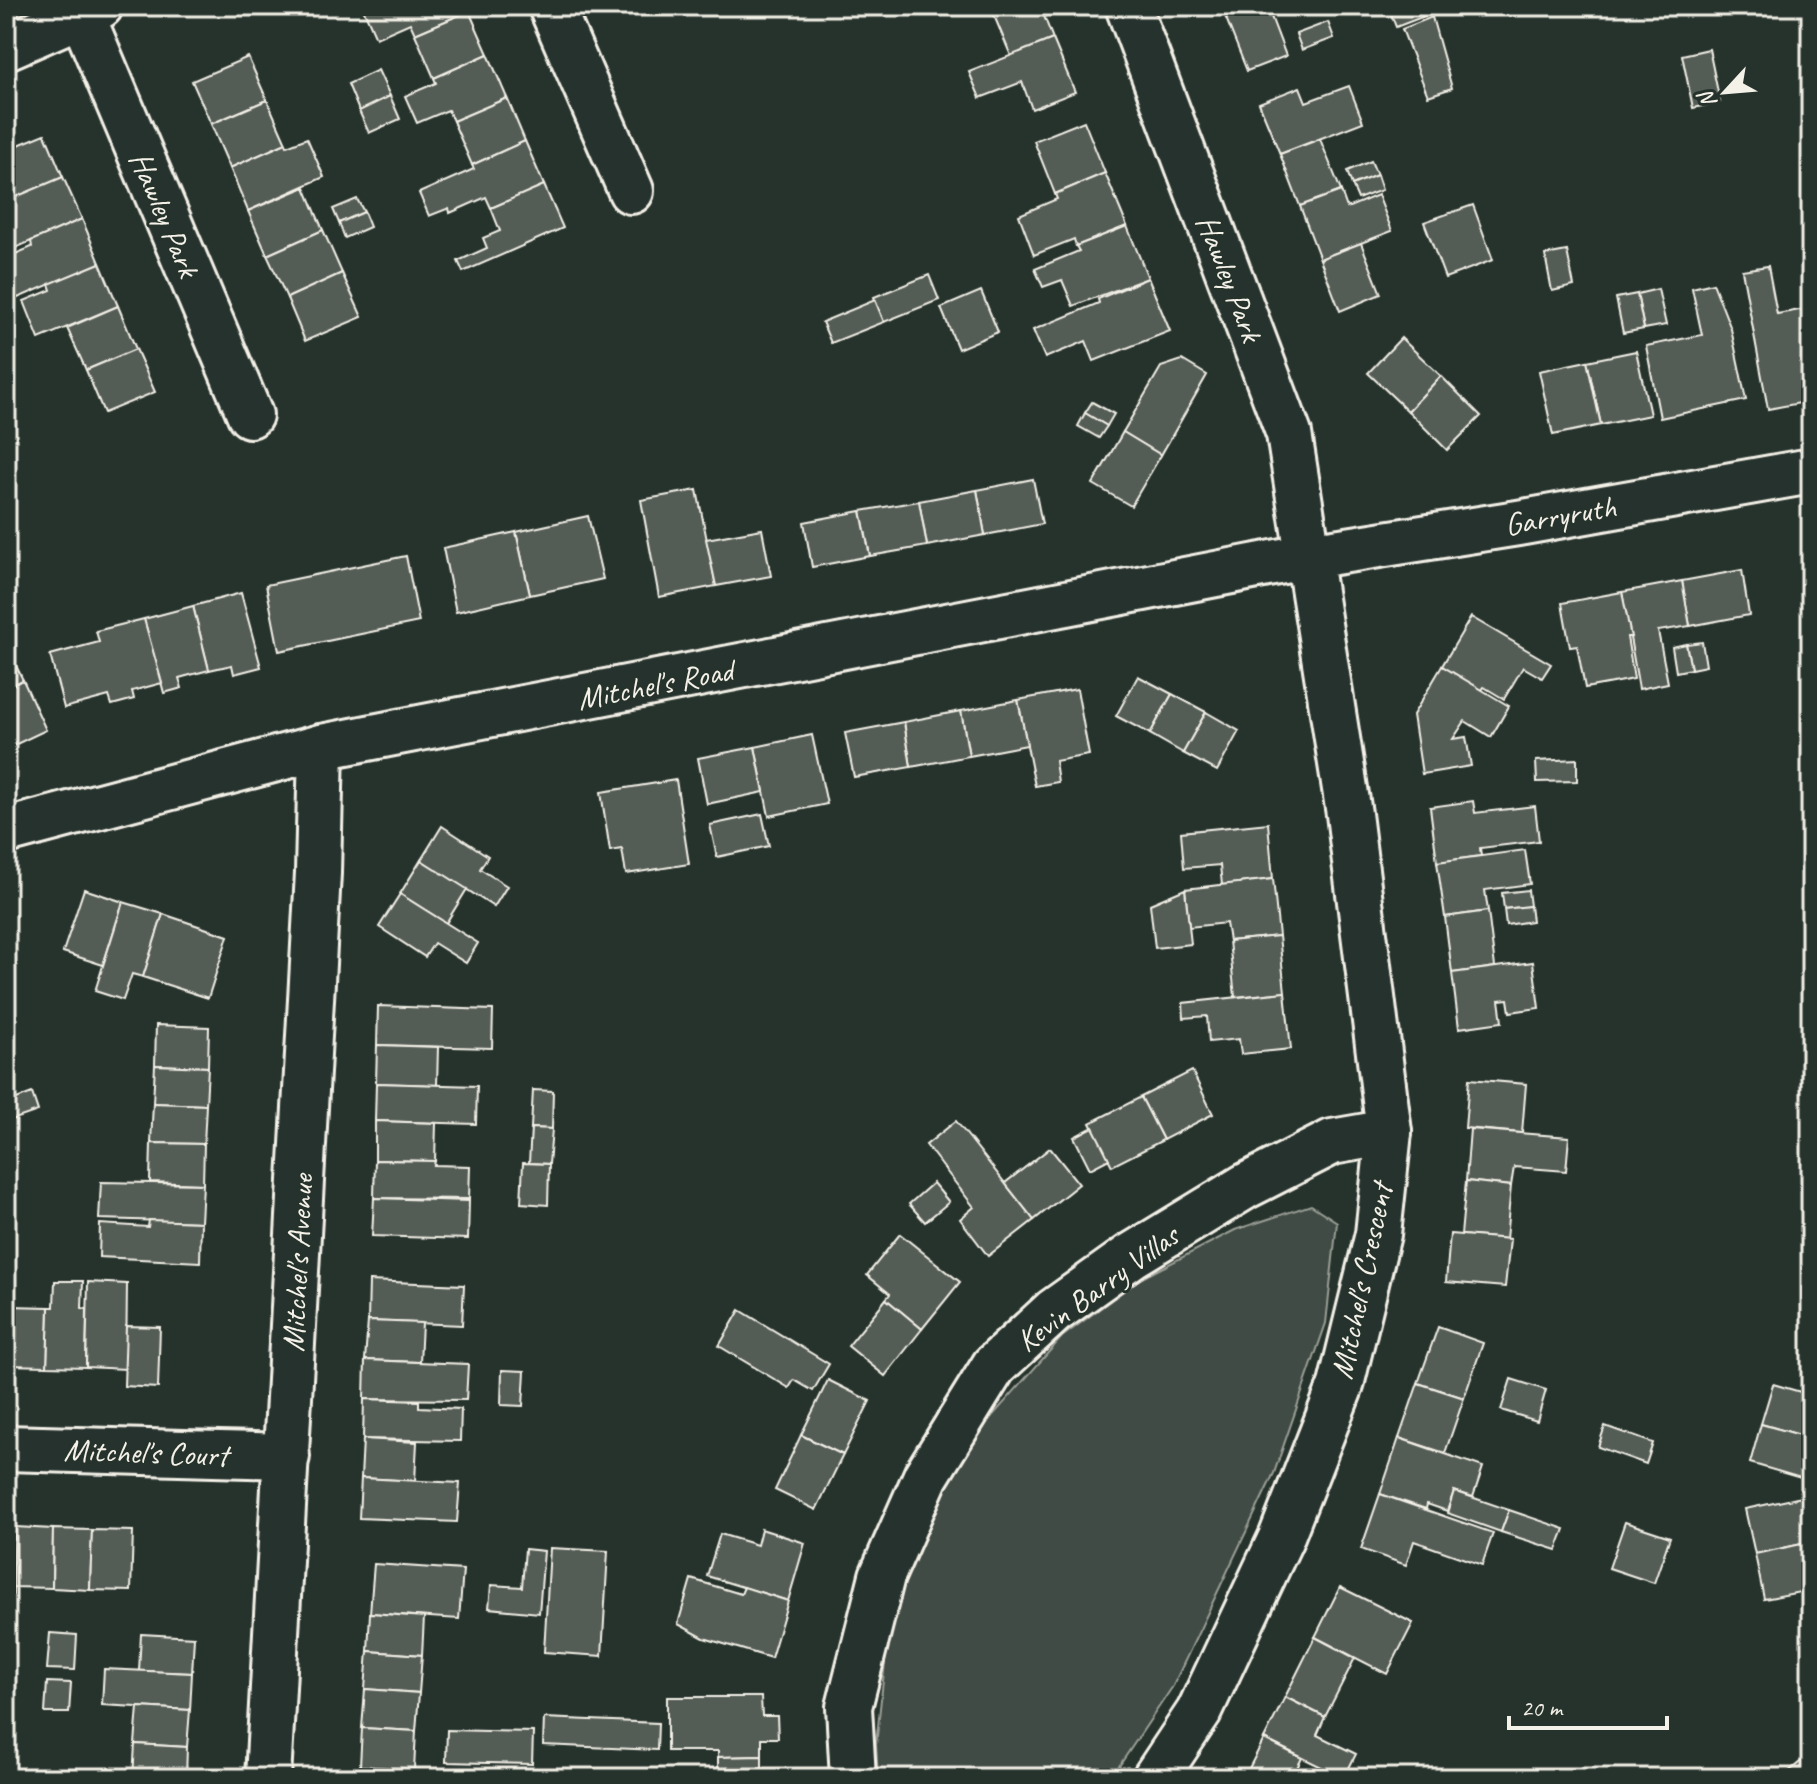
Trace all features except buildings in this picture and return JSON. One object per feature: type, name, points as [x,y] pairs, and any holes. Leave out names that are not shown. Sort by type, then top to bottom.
[{"type":"street","points":[[551,6],[631,191]]},
{"type":"street","name":"Hawley Park","points":[[1128,6],[1289,434],[1309,556]]},
{"type":"street","name":"Hawley Park","points":[[6,47],[90,10],[250,415]]},
{"type":"street","name":"Garryruth","points":[[1309,556],[1811,471]]},
{"type":"street","name":"Mitchel's Road","points":[[6,831],[321,747],[1309,556]]},
{"type":"street","name":"Mitchel's Crescent","points":[[1155,1778],[1205,1698],[1281,1538],[1341,1385],[1378,1234],[1389,1132],[1349,814],[1309,556]]},
{"type":"street","name":"Mitchel's Avenue","points":[[268,1778],[318,873],[321,747]]},
{"type":"street","name":"Kevin Barry Villas","points":[[853,1778],[849,1707],[882,1576],[926,1476],[994,1366],[1054,1311],[1131,1256],[1246,1186],[1332,1142],[1389,1132]]},
{"type":"street","name":"Mitchel's Court","points":[[6,1448],[287,1456]]},
{"type":"shaded area","points":[[1311,1205],[1337,1222],[1326,1323],[1274,1473],[1173,1686],[1111,1778],[878,1778],[876,1745],[889,1626],[931,1511],[987,1422],[1062,1337],[1138,1280],[1235,1230]]}]
